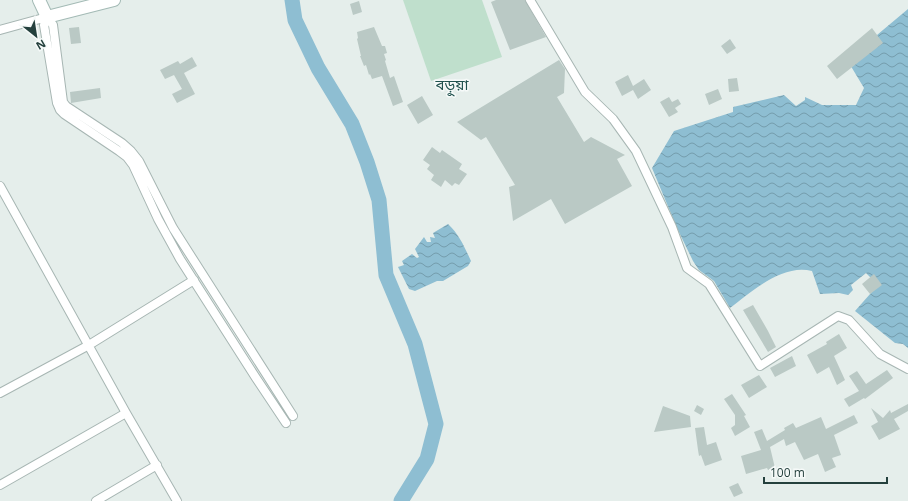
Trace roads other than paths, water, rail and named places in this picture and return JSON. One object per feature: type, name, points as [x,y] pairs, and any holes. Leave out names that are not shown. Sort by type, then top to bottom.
[{"type":"street","points":[[39,0],[53,25],[63,102],[126,157],[133,165],[169,240],[286,423]]},
{"type":"street","points":[[0,30],[47,16],[114,0]]},
{"type":"street","points":[[530,0],[585,92],[613,119],[636,151],[672,227],[687,268],[709,284],[760,366],[838,316],[849,320],[880,354],[908,368]]},
{"type":"street","points":[[100,134],[122,143],[139,161],[173,228],[293,416]]},
{"type":"street","points":[[0,186],[126,413],[177,501]]},
{"type":"street","points":[[0,393],[89,345],[194,280]]},
{"type":"street","points":[[256,378],[265,372]]},
{"type":"street","points":[[0,485],[126,413]]},
{"type":"street","points":[[96,501],[158,466]]},
{"type":"water","points":[[908,9],[908,348],[903,344],[895,343],[855,311],[878,285],[866,273],[851,285],[853,290],[848,295],[839,293],[820,294],[812,271],[790,271],[768,280],[730,308],[714,281],[699,270],[693,261],[677,228],[652,168],[674,131],[733,112],[733,107],[784,95],[796,106],[805,100],[805,97],[822,105],[856,105],[864,88],[849,63],[874,42],[877,35]]},
{"type":"water","points":[[448,224],[459,237],[471,261],[468,266],[443,281],[437,281],[415,291],[409,289],[398,267],[404,265],[402,261],[412,254],[417,258],[419,257],[415,249],[424,237],[427,242],[431,242],[430,237],[435,238],[433,233]]},
{"type":"waterway","points":[[292,0],[295,20],[318,68],[352,124],[367,162],[379,200],[386,275],[415,344],[436,424],[427,459],[401,501]]},
{"type":"district","name":"বড়ুয়া","points":[[452,84]]}]
